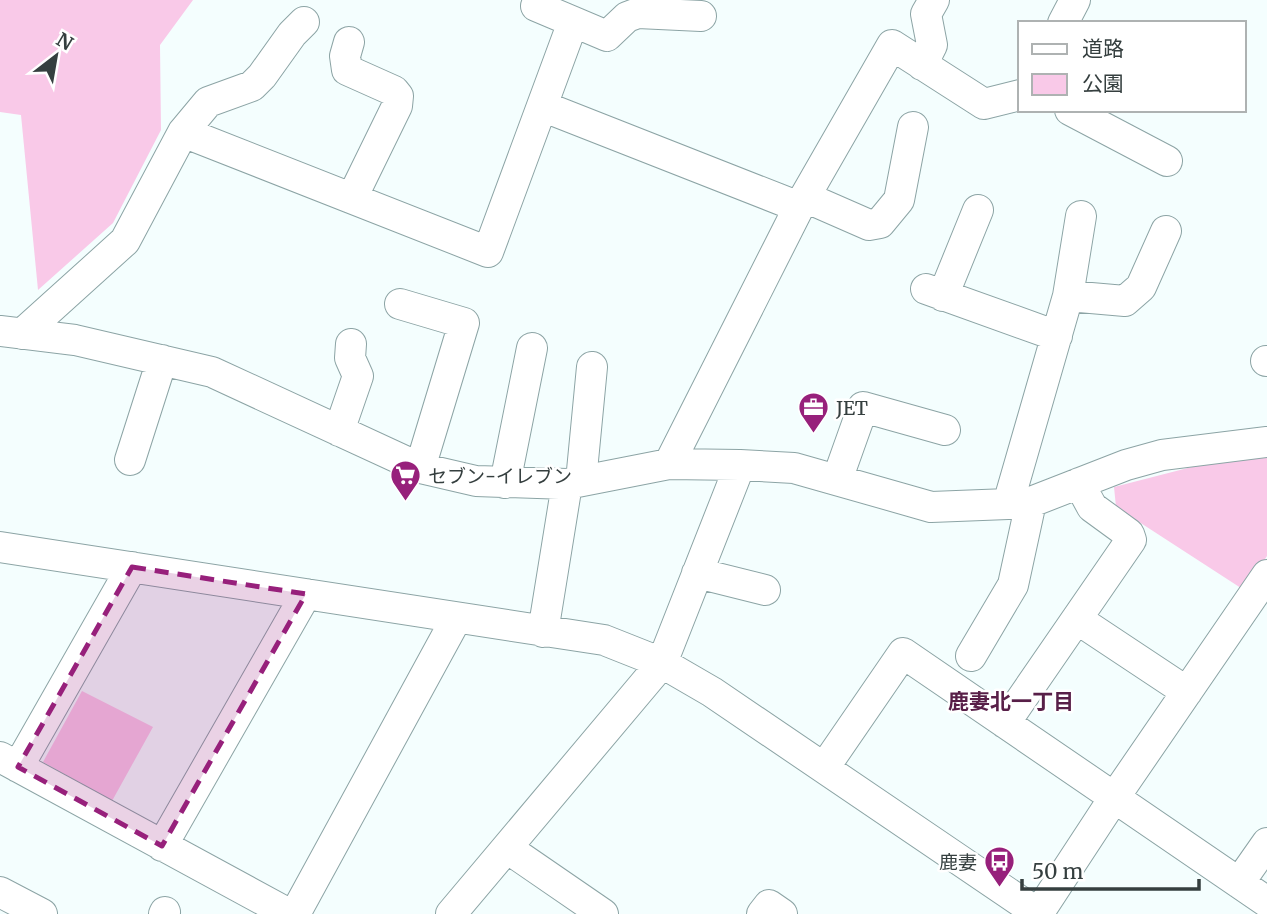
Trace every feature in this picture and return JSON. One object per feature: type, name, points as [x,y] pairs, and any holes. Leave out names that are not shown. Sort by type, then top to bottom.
[{"type":"street","points":[[922,65],[932,45],[926,14],[934,0]]},
{"type":"street","points":[[1064,21],[1075,0]]},
{"type":"street","points":[[536,6],[569,32],[607,36],[626,18],[638,13],[701,16]]},
{"type":"street","points":[[11,332],[125,241],[183,132],[208,102],[252,86],[304,22]]},
{"type":"street","points":[[183,132],[488,252],[569,32]]},
{"type":"street","points":[[349,42],[345,56],[347,70],[394,91],[398,96],[397,106],[352,198]]},
{"type":"street","points":[[669,464],[802,202],[892,45],[984,104],[1018,96]]},
{"type":"street","points":[[542,106],[869,225],[880,223],[899,200],[913,127]]},
{"type":"street","points":[[1074,112],[1167,161]]},
{"type":"street","points":[[978,210],[935,293],[1057,336]]},
{"type":"street","points":[[971,656],[1013,585],[1020,503],[1068,296],[1081,216]]},
{"type":"street","points":[[1068,296],[1125,301],[1141,287],[1166,231]]},
{"type":"street","points":[[400,304],[464,323],[420,468]]},
{"type":"street","points":[[11,332],[75,340],[212,372],[420,468],[476,481],[574,483],[669,464],[740,465],[794,468],[931,507],[1020,503],[1162,455],[1267,442]]},
{"type":"street","points":[[339,431],[358,376],[350,358],[351,344]]},
{"type":"street","points":[[505,483],[532,348]]},
{"type":"street","points":[[130,460],[162,360]]},
{"type":"street","points":[[543,632],[574,483],[592,367]]},
{"type":"street","points":[[837,480],[863,407],[945,430]]},
{"type":"street","points":[[451,914],[662,663],[740,465]]},
{"type":"street","points":[[1005,723],[1131,540],[1129,534],[1092,507],[1079,484]]},
{"type":"street","points":[[0,547],[604,640],[662,663],[712,692],[1038,914],[1114,798],[1267,576]]},
{"type":"street","points":[[132,567],[9,762],[289,914]]},
{"type":"street","points":[[697,573],[765,590]]},
{"type":"street","points":[[162,845],[306,594]]},
{"type":"street","points":[[295,914],[456,619]]},
{"type":"street","points":[[1077,620],[1187,692]]},
{"type":"street","points":[[824,768],[903,653],[1267,902]]},
{"type":"street","points":[[1240,883],[1267,843]]},
{"type":"street","points":[[507,848],[603,914]]},
{"type":"street","points":[[762,914],[769,905],[782,914]]},
{"type":"highlighted area","points":[[132,567],[306,594],[162,846],[18,767]]},
{"type":"green space","points":[[0,0],[193,0],[160,45],[161,130],[113,223],[38,290],[21,115],[0,112]]},
{"type":"green space","points":[[1267,454],[1267,556],[1244,590],[1116,507],[1114,487],[1215,461]]},
{"type":"green space","points":[[82,691],[153,727],[112,801],[43,762]]},
{"type":"place","name":"JET","points":[[813,435]]},
{"type":"place","name":"セブン-イレブン","points":[[405,503]]},
{"type":"place","name":"鹿妻","points":[[1000,889]]},
{"type":"district","name":"鹿妻北一丁目","points":[[1011,701]]}]
